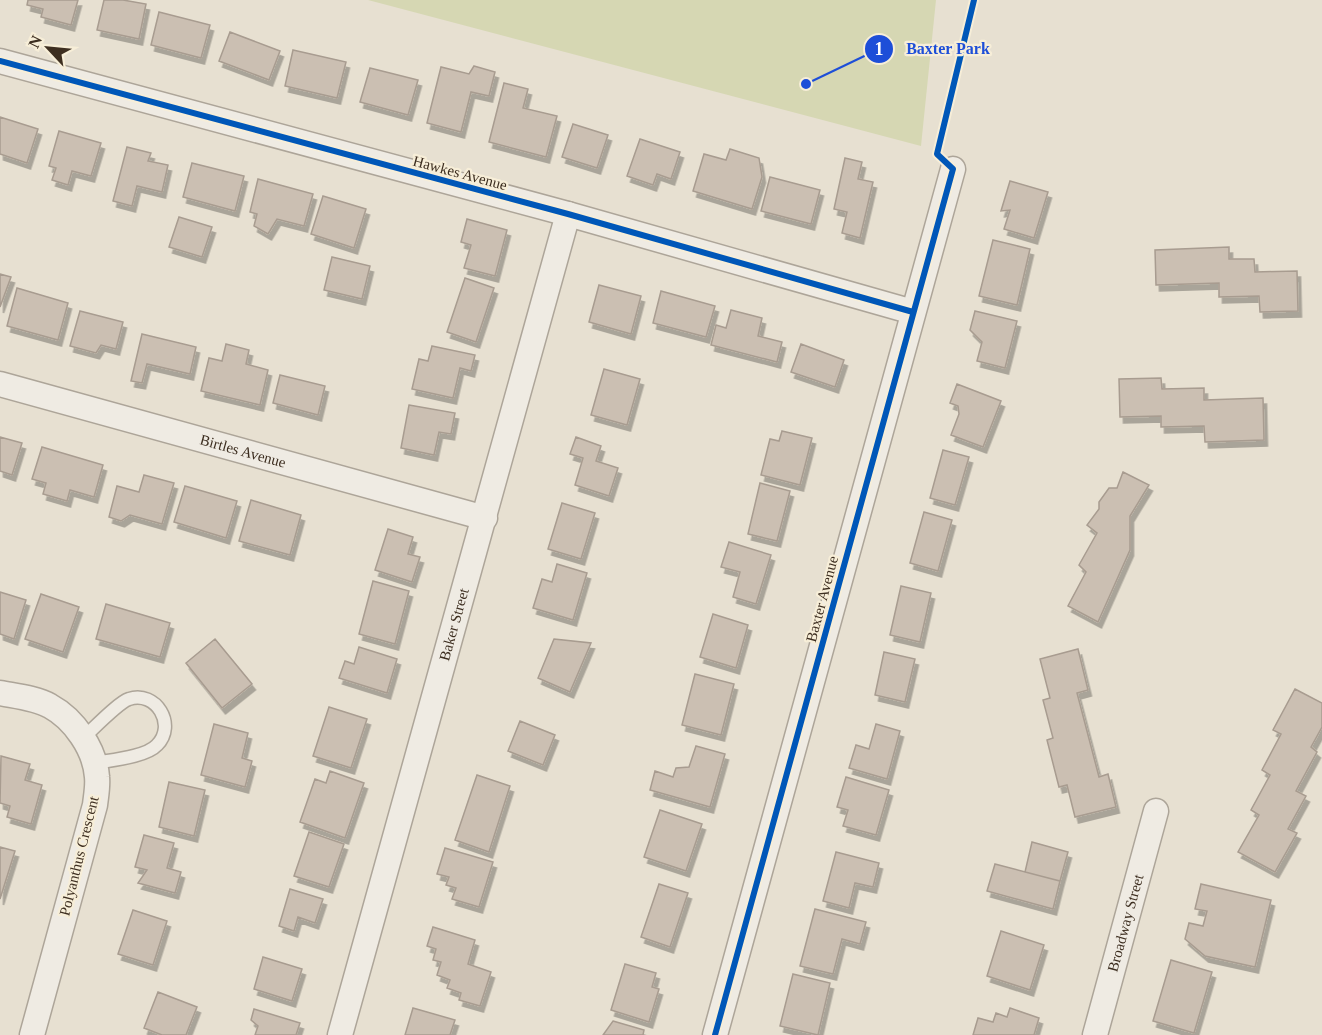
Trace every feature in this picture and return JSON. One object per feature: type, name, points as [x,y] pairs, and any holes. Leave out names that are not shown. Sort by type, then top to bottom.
[{"type":"street","name":"Hawkes Avenue","points":[[0,61],[568,214],[913,312]]},
{"type":"street","name":"Baxter Avenue","points":[[715,1035],[953,169]]},
{"type":"street","name":"Baker Street","points":[[340,1035],[486,518],[568,214]]},
{"type":"street","name":"Birtles Avenue","points":[[0,384],[486,518]]},
{"type":"street","name":"Polyanthus Crescent","points":[[0,693],[48,705],[64,715],[83,738],[95,763],[98,779],[95,805],[32,1035]]},
{"type":"street","name":"Broadway Street","points":[[1095,1035],[1156,811]]},
{"type":"lane","points":[[83,738],[126,699],[137,697],[148,699],[158,706],[164,715],[166,726],[157,746],[148,752],[95,763]]},
{"type":"green space","points":[[368,0],[936,0],[921,146]]},
{"type":"building","points":[[28,0],[78,0],[71,25],[41,17],[43,9],[27,5]]},
{"type":"building","points":[[104,0],[123,0],[146,4],[139,39],[97,30]]},
{"type":"building","points":[[159,12],[210,25],[201,58],[151,45]]},
{"type":"building","points":[[230,32],[280,51],[269,80],[219,61]]},
{"type":"building","points":[[293,50],[346,62],[337,98],[285,86]]},
{"type":"building","points":[[474,66],[495,72],[489,96],[471,92],[461,132],[427,123],[441,67],[469,74]]},
{"type":"building","points":[[370,68],[418,80],[408,115],[360,102]]},
{"type":"building","points":[[504,83],[528,89],[523,108],[557,116],[546,157],[489,142]]},
{"type":"building","points":[[0,117],[38,129],[27,163],[0,154]]},
{"type":"building","points":[[573,124],[608,135],[597,168],[562,157]]},
{"type":"building","points":[[59,131],[101,143],[91,176],[72,171],[68,185],[52,180],[56,168],[49,166]]},
{"type":"building","points":[[640,139],[680,152],[671,179],[657,174],[653,185],[627,176]]},
{"type":"building","points":[[127,147],[151,153],[148,161],[168,165],[162,192],[137,186],[132,206],[113,201]]},
{"type":"building","points":[[730,149],[759,158],[762,177],[752,209],[693,191],[704,154],[726,160]]},
{"type":"building","points":[[845,158],[862,162],[858,179],[873,182],[860,238],[842,233],[847,212],[834,209]]},
{"type":"building","points":[[192,163],[244,176],[235,211],[183,197]]},
{"type":"building","points":[[770,177],[820,190],[811,224],[761,211]]},
{"type":"building","points":[[258,179],[313,194],[304,226],[277,219],[268,234],[254,226],[257,214],[250,212]]},
{"type":"building","points":[[1010,181],[1048,192],[1034,238],[1004,229],[1010,210],[1001,211]]},
{"type":"building","points":[[323,196],[366,209],[354,248],[311,234]]},
{"type":"building","points":[[179,217],[212,227],[202,257],[169,247]]},
{"type":"building","points":[[467,219],[507,230],[495,276],[464,268],[471,245],[461,242]]},
{"type":"building","points":[[993,240],[1030,249],[1017,305],[979,296]]},
{"type":"building","points":[[1229,247],[1229,259],[1254,259],[1255,272],[1297,271],[1298,311],[1260,312],[1259,296],[1219,297],[1219,283],[1156,285],[1155,250]]},
{"type":"building","points":[[332,257],[370,266],[362,299],[324,290]]},
{"type":"building","points":[[0,274],[11,277],[0,307]]},
{"type":"building","points":[[465,278],[494,288],[476,342],[447,332]]},
{"type":"building","points":[[599,285],[641,296],[631,334],[589,322]]},
{"type":"building","points":[[17,288],[68,303],[58,340],[7,326]]},
{"type":"building","points":[[661,291],[715,306],[706,337],[653,323]]},
{"type":"building","points":[[731,310],[762,318],[758,336],[782,342],[777,362],[711,345],[716,325],[726,328]]},
{"type":"building","points":[[80,311],[123,322],[116,349],[101,345],[96,353],[70,346]]},
{"type":"building","points":[[975,311],[1017,321],[1005,368],[977,361],[982,342],[970,330]]},
{"type":"building","points":[[142,334],[196,347],[190,374],[147,364],[142,383],[131,381]]},
{"type":"building","points":[[226,344],[249,350],[246,364],[268,370],[260,405],[201,391],[209,358],[222,361]]},
{"type":"building","points":[[801,344],[844,360],[835,387],[791,372]]},
{"type":"building","points":[[432,346],[475,355],[471,371],[460,368],[453,398],[412,389],[419,359],[428,361]]},
{"type":"building","points":[[604,369],[640,379],[627,425],[591,415]]},
{"type":"building","points":[[280,375],[325,386],[318,415],[273,403]]},
{"type":"building","points":[[1161,378],[1162,389],[1204,388],[1204,400],[1263,398],[1264,440],[1205,442],[1204,426],[1161,427],[1161,416],[1120,417],[1119,379]]},
{"type":"building","points":[[957,384],[1001,401],[983,447],[951,435],[959,414],[958,406],[950,403]]},
{"type":"building","points":[[409,405],[455,413],[451,434],[439,432],[434,455],[401,448]]},
{"type":"building","points":[[782,431],[812,438],[800,485],[761,475],[770,439],[779,441]]},
{"type":"building","points":[[0,437],[22,443],[12,475],[0,471]]},
{"type":"building","points":[[576,437],[601,446],[596,461],[618,468],[609,496],[575,485],[583,458],[570,454]]},
{"type":"building","points":[[42,447],[103,465],[94,497],[70,490],[67,501],[43,494],[46,483],[32,479]]},
{"type":"building","points":[[943,450],[969,457],[955,505],[930,498]]},
{"type":"building","points":[[1123,472],[1149,485],[1130,516],[1130,550],[1098,622],[1068,606],[1086,572],[1079,565],[1097,533],[1087,525],[1099,509],[1099,502],[1109,488],[1117,488]]},
{"type":"building","points":[[144,475],[174,483],[162,524],[130,515],[121,521],[109,517],[117,486],[139,492]]},
{"type":"building","points":[[760,483],[790,491],[777,541],[748,534]]},
{"type":"building","points":[[185,486],[237,501],[226,538],[174,522]]},
{"type":"building","points":[[251,500],[301,515],[290,555],[239,541]]},
{"type":"building","points":[[562,503],[595,513],[581,559],[548,549]]},
{"type":"building","points":[[924,512],[952,520],[938,571],[910,563]]},
{"type":"building","points":[[388,529],[413,537],[408,554],[420,557],[412,582],[375,570]]},
{"type":"building","points":[[729,542],[771,555],[756,604],[733,597],[740,572],[721,567]]},
{"type":"building","points":[[557,564],[587,573],[573,620],[533,608],[542,579],[552,582]]},
{"type":"building","points":[[373,581],[409,591],[395,644],[359,634]]},
{"type":"building","points":[[901,586],[931,593],[920,642],[890,635]]},
{"type":"building","points":[[0,592],[26,600],[14,639],[0,634]]},
{"type":"building","points":[[41,594],[79,607],[63,652],[25,639]]},
{"type":"building","points":[[106,604],[170,623],[160,657],[96,639]]},
{"type":"building","points":[[713,614],[748,625],[736,668],[700,657]]},
{"type":"building","points":[[215,639],[252,684],[222,708],[186,663]]},
{"type":"building","points":[[554,639],[591,643],[570,692],[538,678]]},
{"type":"building","points":[[359,647],[397,659],[387,693],[339,678],[345,661],[354,664]]},
{"type":"building","points":[[1078,649],[1088,690],[1077,693],[1099,777],[1108,774],[1116,807],[1075,817],[1067,785],[1059,787],[1047,740],[1053,738],[1043,700],[1050,698],[1040,659]]},
{"type":"building","points":[[884,652],[915,659],[905,702],[875,695]]},
{"type":"building","points":[[695,674],[734,684],[721,735],[682,725]]},
{"type":"building","points":[[1295,689],[1322,703],[1322,727],[1311,747],[1317,752],[1296,791],[1306,796],[1288,829],[1297,833],[1275,872],[1238,852],[1259,815],[1251,810],[1270,775],[1262,770],[1281,734],[1273,730]]},
{"type":"building","points":[[329,707],[367,719],[351,768],[313,756]]},
{"type":"building","points":[[520,721],[555,735],[543,765],[508,751]]},
{"type":"building","points":[[214,724],[248,733],[242,758],[252,761],[245,787],[201,775]]},
{"type":"building","points":[[876,724],[900,731],[887,779],[849,768],[856,745],[869,749]]},
{"type":"building","points":[[696,746],[725,754],[710,807],[650,790],[655,771],[673,777],[676,768],[689,767]]},
{"type":"building","points":[[1,756],[30,764],[25,780],[42,785],[31,824],[7,817],[10,806],[0,803]]},
{"type":"building","points":[[330,771],[364,783],[345,838],[300,822],[315,779],[326,783]]},
{"type":"building","points":[[477,775],[510,786],[489,852],[455,840]]},
{"type":"building","points":[[846,777],[889,790],[876,835],[843,826],[848,810],[837,807]]},
{"type":"building","points":[[169,782],[205,790],[194,836],[159,827]]},
{"type":"building","points":[[660,810],[702,824],[686,871],[644,857]]},
{"type":"building","points":[[309,832],[344,844],[329,887],[294,876]]},
{"type":"building","points":[[144,835],[174,843],[167,868],[181,872],[175,893],[138,883],[147,870],[135,867]]},
{"type":"building","points":[[1032,842],[1068,852],[1060,881],[1025,872]]},
{"type":"building","points":[[0,847],[15,851],[0,899]]},
{"type":"building","points":[[445,848],[493,862],[479,907],[452,899],[456,888],[446,885],[449,877],[437,874]]},
{"type":"building","points":[[836,852],[879,863],[873,887],[855,883],[849,908],[823,901]]},
{"type":"building","points":[[995,864],[1060,881],[1053,909],[987,891]]},
{"type":"building","points":[[659,884],[688,893],[670,947],[641,937]]},
{"type":"building","points":[[1201,884],[1271,900],[1255,967],[1205,956],[1185,939],[1189,923],[1203,926],[1207,911],[1195,909]]},
{"type":"building","points":[[290,889],[323,899],[315,923],[298,917],[294,931],[279,926]]},
{"type":"building","points":[[815,909],[866,922],[860,944],[842,939],[833,974],[800,966]]},
{"type":"building","points":[[133,910],[167,921],[153,965],[118,954]]},
{"type":"building","points":[[433,927],[475,940],[468,964],[491,972],[480,1006],[459,1000],[461,993],[447,988],[450,980],[437,975],[441,962],[433,960],[436,949],[427,946]]},
{"type":"building","points":[[1001,931],[1044,945],[1030,990],[987,976]]},
{"type":"building","points":[[263,957],[302,969],[292,1001],[254,989]]},
{"type":"building","points":[[1171,960],[1212,972],[1194,1033],[1153,1021]]},
{"type":"building","points":[[625,964],[656,973],[652,987],[659,989],[649,1022],[611,1010]]},
{"type":"building","points":[[793,974],[830,983],[818,1035],[780,1026]]},
{"type":"building","points":[[158,992],[197,1007],[186,1035],[162,1035],[144,1028]]},
{"type":"building","points":[[413,1008],[455,1020],[450,1035],[405,1035]]},
{"type":"building","points":[[1010,1008],[1039,1018],[1034,1035],[973,1035],[978,1018],[993,1022],[996,1013],[1007,1017]]},
{"type":"building","points":[[254,1009],[300,1023],[296,1035],[255,1035],[258,1026],[251,1020]]},
{"type":"building","points":[[613,1021],[644,1030],[643,1035],[603,1035]]},
{"type":"cycle path","points":[[715,1035],[953,169],[937,154],[974,0]]},
{"type":"cycle path","points":[[0,61],[568,214],[913,312]]},
{"type":"place","name":"Baxter Park","points":[[806,84]]}]
